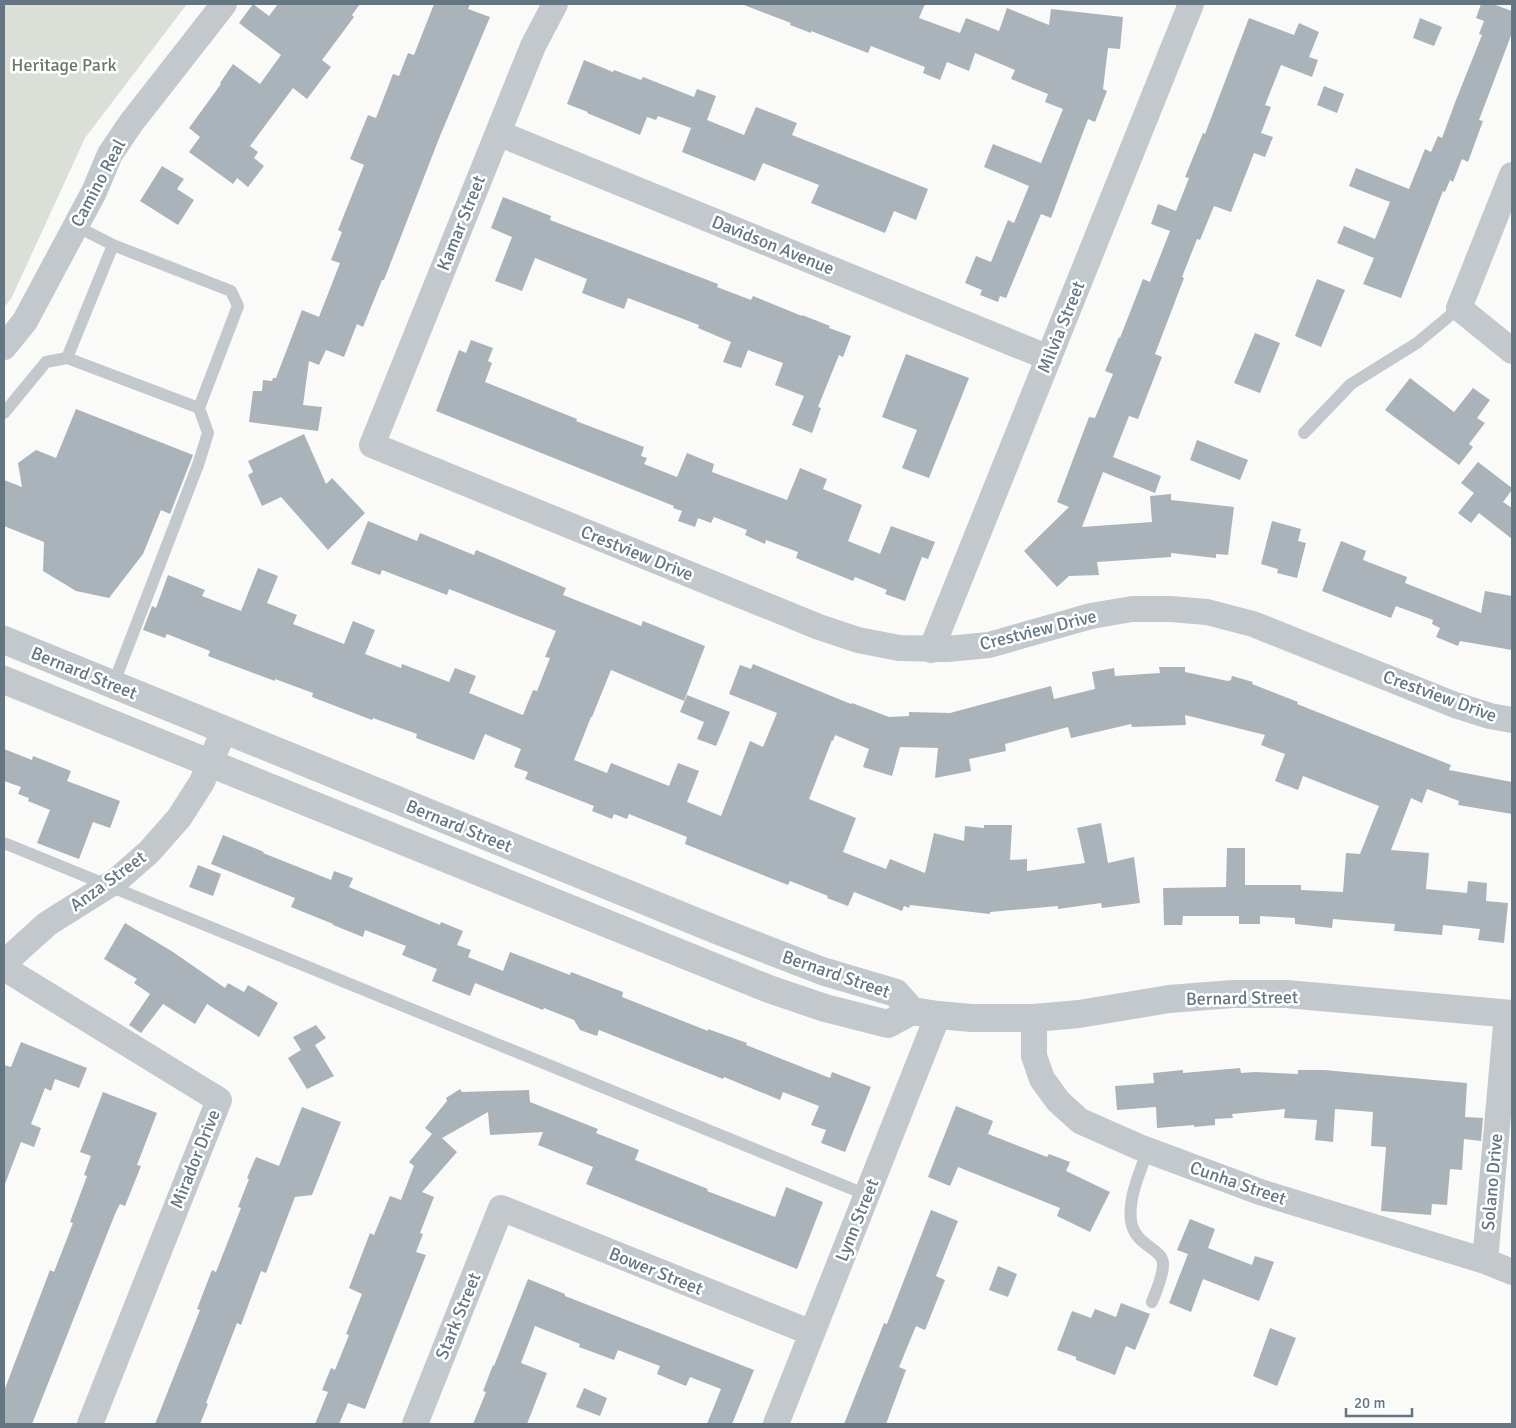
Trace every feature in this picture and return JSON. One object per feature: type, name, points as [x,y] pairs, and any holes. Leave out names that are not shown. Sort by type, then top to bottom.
[{"type":"street","name":"Camino Real","points":[[4,347],[25,321],[94,192],[110,154],[131,123],[224,4]]},
{"type":"street","name":"Kamar Street","points":[[372,445],[533,46],[555,4]]},
{"type":"street","name":"Milvia Street","points":[[931,650],[1191,4]]},
{"type":"street","name":"Davidson Avenue","points":[[498,133],[1048,358]]},
{"type":"street","points":[[1512,175],[1458,308],[1512,351]]},
{"type":"street","name":"Crestview Drive","points":[[372,445],[819,627],[858,640],[899,648],[947,650],[989,645],[1091,616],[1132,609],[1170,608],[1207,612],[1253,624],[1455,705],[1490,716],[1512,720]]},
{"type":"street","name":"Bernard Street","points":[[4,640],[728,935],[822,971],[896,993],[912,1011]]},
{"type":"street","name":"Bernard Street","points":[[4,680],[751,981],[825,1008],[888,1024],[912,1011],[972,1018],[1034,1018],[1079,1014],[1169,999],[1233,994],[1286,994],[1510,1014]]},
{"type":"street","name":"Anza Street","points":[[4,966],[15,952],[47,924],[117,880],[149,852],[179,818],[202,782],[224,730]]},
{"type":"street","name":"Mirador Drive","points":[[4,966],[219,1100],[90,1424]]},
{"type":"street","name":"Solano Drive","points":[[1485,1261],[1510,1014]]},
{"type":"street","name":"Lynn Street","points":[[776,1424],[938,1015]]},
{"type":"street","name":"Cunha Street","points":[[1034,1018],[1034,1056],[1042,1079],[1058,1101],[1080,1120],[1093,1127],[1260,1192],[1485,1261],[1512,1272]]},
{"type":"street","name":"Bower Street","points":[[501,1208],[812,1334]]},
{"type":"street","name":"Stark Street","points":[[415,1424],[501,1208]]},
{"type":"lane","points":[[76,226],[113,245],[231,291],[238,306],[199,408],[208,433],[204,449],[113,685]]},
{"type":"lane","points":[[67,358],[113,245]]},
{"type":"lane","points":[[1304,433],[1351,384],[1417,343],[1458,308]]},
{"type":"lane","points":[[4,414],[46,362],[67,358],[199,408]]},
{"type":"lane","points":[[4,843],[867,1195]]},
{"type":"lane","points":[[1148,1150],[1137,1178],[1130,1210],[1135,1234],[1147,1246],[1157,1251],[1164,1264],[1152,1302]]},
{"type":"green space","name":"Heritage Park","points":[[4,4],[187,4],[85,138],[11,299],[4,307]]},
{"type":"building","points":[[253,4],[269,16],[278,4],[360,4],[352,15],[354,17],[322,60],[331,67],[307,99],[293,88],[250,146],[258,152],[254,158],[264,166],[248,187],[237,178],[233,184],[189,152],[200,137],[189,128],[233,64],[260,84],[281,55],[239,23]]},
{"type":"building","points":[[434,4],[470,4],[468,9],[490,17],[440,136],[384,280],[382,280],[363,327],[357,324],[344,357],[326,350],[319,365],[309,361],[303,405],[322,407],[318,431],[249,422],[253,391],[262,391],[263,380],[272,381],[273,378],[276,378],[302,310],[319,317],[340,263],[331,260],[342,232],[338,230],[364,165],[350,159],[368,115],[376,118],[393,74],[399,76],[408,53],[414,55]]},
{"type":"building","points":[[744,4],[925,4],[919,18],[960,33],[966,18],[999,31],[1007,8],[1049,25],[1051,9],[1123,17],[1120,49],[1108,48],[1103,89],[1107,91],[1095,122],[1088,119],[1051,218],[1041,214],[1006,298],[1000,296],[998,302],[980,295],[982,290],[965,283],[976,256],[991,262],[1008,220],[1014,223],[1029,186],[984,167],[993,144],[1041,163],[1063,109],[1045,102],[1048,94],[1011,79],[1015,70],[975,53],[969,71],[947,62],[940,80],[923,73],[925,67],[871,46],[868,53],[790,25],[791,23]]},
{"type":"building","points":[[1481,4],[1493,4],[1512,11],[1512,33],[1479,120],[1483,121],[1468,162],[1462,159],[1453,182],[1450,180],[1445,192],[1443,191],[1401,298],[1363,284],[1374,258],[1337,243],[1344,226],[1375,239],[1390,202],[1349,186],[1356,168],[1409,189],[1425,149],[1431,152],[1438,136],[1442,138],[1482,35],[1479,34],[1484,21],[1476,18]]},
{"type":"building","points":[[1249,18],[1294,35],[1299,23],[1319,32],[1309,57],[1318,60],[1312,77],[1281,65],[1265,105],[1271,107],[1261,133],[1273,137],[1265,157],[1254,153],[1231,212],[1214,206],[1200,240],[1197,239],[1155,354],[1162,357],[1138,419],[1129,416],[1113,457],[1161,476],[1155,493],[1103,472],[1082,527],[1152,522],[1150,496],[1171,494],[1171,500],[1234,507],[1228,555],[1216,554],[1216,558],[1171,553],[1171,557],[1097,562],[1099,575],[1069,576],[1057,587],[1024,551],[1069,507],[1057,502],[1089,417],[1095,418],[1113,374],[1105,371],[1143,279],[1150,282],[1170,231],[1151,224],[1158,204],[1176,211],[1189,178],[1185,177],[1203,133],[1205,134]]},
{"type":"building","points":[[1420,18],[1442,27],[1434,46],[1413,38]]},
{"type":"building","points":[[584,60],[613,72],[614,70],[641,80],[643,77],[694,97],[697,89],[716,96],[707,120],[744,135],[756,107],[797,123],[792,135],[928,189],[916,220],[894,211],[885,233],[811,203],[819,185],[763,163],[755,181],[682,152],[691,128],[658,116],[656,120],[647,117],[640,135],[567,104]]},
{"type":"building","points":[[1324,86],[1344,94],[1337,113],[1317,105]]},
{"type":"building","points":[[162,166],[184,179],[177,189],[194,200],[178,225],[140,201]]},
{"type":"building","points":[[503,197],[551,216],[550,220],[718,284],[717,287],[751,300],[753,296],[851,336],[843,357],[839,355],[818,407],[821,408],[812,433],[792,425],[804,396],[775,385],[783,363],[748,350],[741,368],[723,362],[731,342],[698,328],[699,325],[628,298],[624,309],[582,293],[587,279],[535,258],[522,291],[495,281],[512,237],[491,228]]},
{"type":"building","points":[[1317,279],[1345,290],[1321,347],[1295,336]]},
{"type":"building","points":[[1255,333],[1280,343],[1260,393],[1234,383]]},
{"type":"building","points":[[471,340],[493,348],[488,361],[492,363],[485,382],[577,419],[576,421],[644,447],[641,456],[647,458],[644,464],[677,477],[687,453],[714,464],[712,472],[787,500],[800,468],[827,479],[823,489],[862,505],[848,541],[880,554],[891,526],[935,542],[928,559],[922,557],[905,601],[885,594],[887,590],[855,577],[853,581],[796,558],[798,552],[766,540],[765,544],[745,535],[747,530],[714,517],[711,523],[698,518],[695,527],[678,521],[682,511],[673,508],[674,506],[436,411],[459,350],[466,353]]},
{"type":"building","points":[[906,354],[969,378],[929,478],[902,468],[917,430],[882,417]]},
{"type":"building","points":[[1410,378],[1454,412],[1473,388],[1490,400],[1477,418],[1485,423],[1469,444],[1473,447],[1459,465],[1385,410]]},
{"type":"building","points":[[76,409],[193,455],[170,514],[161,510],[143,554],[109,598],[76,591],[43,571],[44,542],[4,526],[4,480],[22,487],[18,463],[36,450],[56,458]]},
{"type":"building","points":[[304,434],[326,484],[332,478],[365,513],[328,550],[281,497],[262,506],[248,475],[253,472],[248,461]]},
{"type":"building","points":[[1197,440],[1248,460],[1240,480],[1190,460]]},
{"type":"building","points":[[1478,462],[1512,488],[1503,502],[1512,508],[1512,539],[1479,513],[1471,523],[1458,513],[1474,493],[1461,483]]},
{"type":"building","points":[[368,521],[417,541],[420,533],[474,555],[476,550],[566,588],[563,595],[641,626],[643,621],[705,646],[684,701],[611,670],[574,760],[607,773],[611,763],[669,786],[678,763],[699,771],[687,802],[721,816],[750,741],[763,747],[777,713],[729,694],[740,665],[751,669],[753,664],[851,704],[889,717],[909,716],[909,712],[950,713],[1051,686],[1054,699],[1095,689],[1092,672],[1114,668],[1115,676],[1160,673],[1159,667],[1185,667],[1185,672],[1228,681],[1231,680],[1232,676],[1253,682],[1252,684],[1298,702],[1297,704],[1451,765],[1449,770],[1512,782],[1512,814],[1458,805],[1459,801],[1427,789],[1422,803],[1411,798],[1391,850],[1429,853],[1426,889],[1467,893],[1468,881],[1487,883],[1486,901],[1508,903],[1504,943],[1478,940],[1480,929],[1443,925],[1442,935],[1394,931],[1395,924],[1333,919],[1332,928],[1295,924],[1295,918],[1260,916],[1260,924],[1239,924],[1239,916],[1183,916],[1182,925],[1164,925],[1163,888],[1226,887],[1227,848],[1245,848],[1245,885],[1301,885],[1301,890],[1343,892],[1346,853],[1360,854],[1379,806],[1303,776],[1298,790],[1275,781],[1285,754],[1261,745],[1265,735],[1185,715],[1186,725],[1132,727],[1131,724],[1071,738],[1068,727],[1005,744],[1006,751],[969,759],[971,771],[935,778],[938,748],[900,747],[892,776],[863,767],[869,749],[835,735],[809,799],[856,818],[843,852],[886,869],[890,859],[925,873],[934,833],[964,841],[965,826],[984,828],[984,825],[1012,825],[1010,860],[1027,859],[1027,871],[1085,863],[1077,828],[1101,823],[1108,863],[1134,857],[1140,903],[1102,908],[1101,903],[1058,909],[1058,906],[990,912],[990,914],[910,905],[909,908],[904,906],[902,911],[854,892],[848,906],[790,881],[788,885],[685,844],[687,837],[629,814],[627,819],[614,814],[612,819],[592,811],[594,806],[525,779],[528,772],[514,767],[521,749],[485,734],[474,760],[416,738],[417,734],[373,718],[372,720],[312,697],[313,693],[208,656],[210,651],[167,634],[165,638],[143,630],[152,606],[156,608],[168,575],[205,590],[202,596],[241,611],[258,568],[278,576],[267,603],[297,615],[293,624],[344,644],[353,621],[375,630],[365,654],[401,668],[402,664],[449,682],[455,668],[476,676],[469,693],[523,715],[533,690],[537,691],[550,658],[545,657],[556,631],[449,589],[447,595],[382,570],[380,575],[351,564]]},
{"type":"building","points":[[1272,521],[1301,529],[1298,541],[1306,543],[1297,578],[1277,573],[1278,569],[1261,564]]},
{"type":"building","points":[[1341,541],[1366,551],[1363,560],[1407,577],[1405,583],[1481,613],[1485,591],[1512,596],[1512,650],[1460,641],[1458,646],[1436,637],[1440,628],[1432,624],[1433,620],[1396,606],[1391,618],[1322,591]]},
{"type":"building","points":[[687,695],[730,712],[716,746],[697,739],[704,722],[680,712]]},
{"type":"building","points":[[4,749],[32,760],[33,756],[71,771],[67,781],[120,801],[110,828],[93,822],[79,859],[37,843],[50,810],[28,801],[29,798],[18,794],[21,787],[4,781]]},
{"type":"building","points":[[223,835],[331,880],[334,871],[353,878],[349,887],[440,925],[441,922],[463,931],[457,945],[471,950],[468,957],[503,971],[510,952],[570,975],[571,972],[623,992],[622,997],[708,1031],[708,1029],[747,1043],[746,1045],[830,1078],[832,1072],[871,1087],[845,1152],[821,1143],[826,1130],[811,1125],[819,1106],[783,1092],[780,1100],[599,1030],[597,1036],[580,1030],[574,1020],[475,983],[470,996],[432,981],[437,969],[402,955],[406,946],[365,930],[363,937],[333,925],[291,907],[295,898],[211,864]]},
{"type":"building","points":[[198,865],[221,874],[213,896],[189,887]]},
{"type":"building","points":[[125,923],[173,952],[225,988],[228,983],[244,992],[248,985],[278,1003],[259,1037],[207,1004],[195,1024],[163,1004],[141,1033],[129,1025],[150,994],[134,983],[137,979],[104,959]]},
{"type":"building","points":[[316,1025],[326,1038],[315,1045],[334,1076],[307,1089],[288,1058],[301,1050],[293,1037]]},
{"type":"building","points":[[21,1042],[87,1068],[79,1088],[55,1079],[51,1091],[45,1088],[31,1124],[41,1128],[34,1147],[21,1142],[4,1184],[4,1065],[11,1067]]},
{"type":"building","points":[[1240,1068],[1241,1073],[1298,1074],[1298,1070],[1324,1070],[1467,1083],[1465,1117],[1483,1118],[1481,1141],[1464,1139],[1462,1170],[1450,1169],[1447,1205],[1432,1204],[1431,1215],[1381,1211],[1386,1147],[1371,1146],[1373,1112],[1335,1109],[1333,1142],[1315,1140],[1317,1120],[1284,1118],[1285,1109],[1232,1114],[1233,1118],[1215,1119],[1215,1125],[1157,1128],[1156,1107],[1117,1110],[1115,1086],[1154,1083],[1153,1073],[1183,1070],[1183,1073]]},
{"type":"building","points":[[460,1089],[462,1092],[529,1090],[530,1102],[598,1129],[596,1133],[639,1150],[635,1160],[708,1189],[707,1191],[775,1217],[786,1187],[823,1202],[797,1269],[586,1184],[593,1167],[538,1145],[543,1132],[490,1135],[488,1112],[442,1138],[457,1152],[422,1192],[434,1197],[420,1233],[423,1234],[416,1252],[426,1255],[365,1409],[348,1403],[339,1424],[315,1424],[328,1392],[322,1390],[331,1368],[335,1370],[349,1335],[346,1334],[362,1294],[349,1288],[370,1233],[374,1235],[390,1196],[401,1200],[414,1166],[409,1162],[432,1134],[425,1128],[447,1101],[446,1098]]},
{"type":"building","points":[[103,1092],[157,1113],[137,1165],[141,1166],[125,1206],[120,1204],[115,1214],[32,1424],[4,1424],[4,1391],[50,1270],[54,1272],[73,1223],[70,1222],[87,1176],[84,1175],[91,1156],[80,1152]]},
{"type":"building","points":[[956,1106],[993,1121],[988,1134],[1047,1157],[1049,1154],[1070,1162],[1066,1171],[1110,1192],[1090,1232],[1057,1216],[1060,1208],[958,1167],[950,1186],[928,1177]]},
{"type":"building","points":[[302,1107],[341,1122],[312,1195],[295,1197],[266,1273],[261,1271],[241,1325],[237,1323],[206,1403],[208,1404],[200,1424],[155,1424],[200,1310],[197,1309],[212,1270],[216,1272],[241,1208],[238,1207],[256,1157],[279,1166]]},
{"type":"building","points":[[931,1210],[958,1221],[936,1276],[945,1280],[925,1330],[916,1326],[899,1367],[906,1370],[886,1424],[844,1424],[884,1323],[887,1324]]},
{"type":"building","points":[[1190,1219],[1215,1229],[1208,1248],[1252,1265],[1255,1256],[1274,1262],[1259,1301],[1203,1279],[1191,1312],[1169,1303],[1188,1254],[1177,1250]]},
{"type":"building","points":[[998,1266],[1017,1274],[1008,1297],[989,1290]]},
{"type":"building","points":[[528,1279],[565,1294],[565,1296],[754,1370],[732,1424],[707,1424],[721,1389],[690,1377],[686,1386],[657,1374],[660,1366],[618,1350],[614,1360],[579,1347],[580,1344],[535,1326],[521,1363],[547,1373],[527,1424],[473,1424],[486,1392],[483,1391]]},
{"type":"building","points":[[1121,1303],[1150,1314],[1135,1350],[1126,1346],[1115,1375],[1076,1360],[1076,1357],[1057,1350],[1072,1311],[1091,1318],[1095,1309],[1116,1317]]},
{"type":"building","points":[[1270,1328],[1296,1338],[1277,1386],[1253,1376]]},
{"type":"building","points":[[584,1388],[607,1398],[600,1416],[576,1407]]}]
